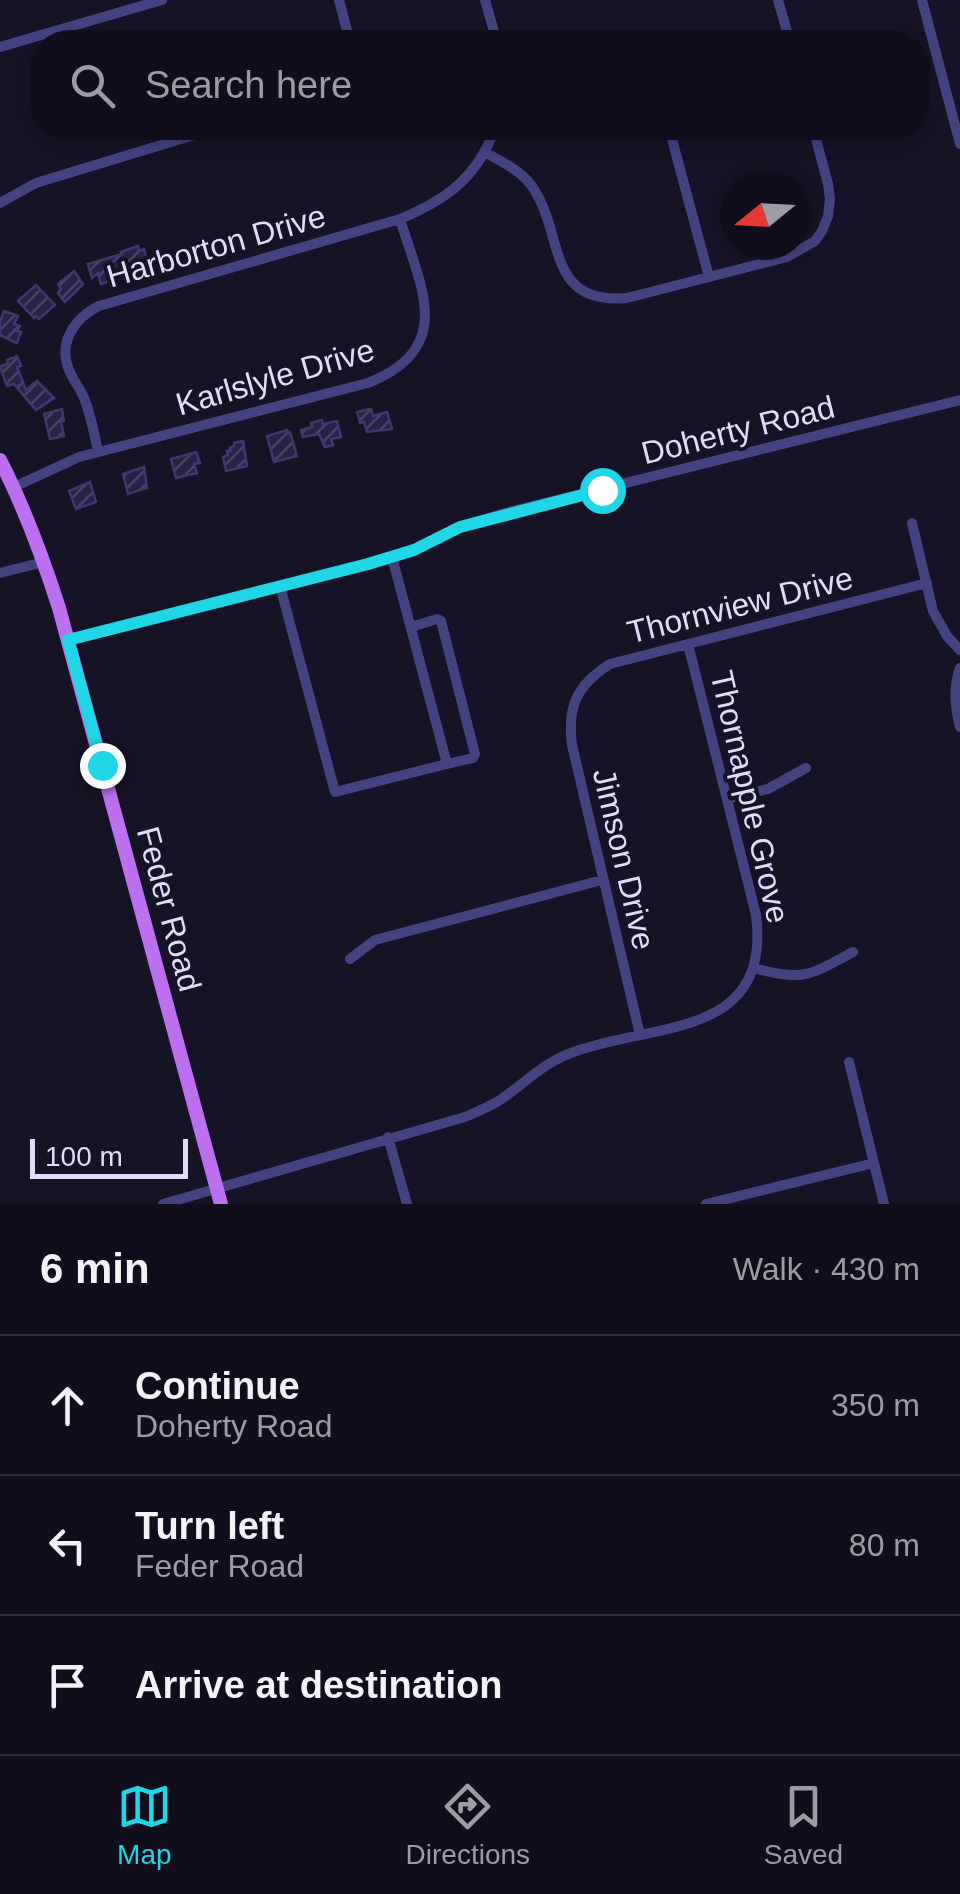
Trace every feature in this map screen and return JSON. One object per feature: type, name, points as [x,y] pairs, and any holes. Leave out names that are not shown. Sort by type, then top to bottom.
[{"type":"main road","name":"Feder Road","points":[[0,460],[44,562],[68,640],[218,1196]]},
{"type":"street","points":[[59,30],[162,0]]},
{"type":"street","points":[[339,0],[347,30]]},
{"type":"street","points":[[485,0],[493,30]]},
{"type":"street","points":[[778,0],[787,30]]},
{"type":"street","points":[[922,0],[930,30]]},
{"type":"street","points":[[930,30],[960,144]]},
{"type":"street","points":[[0,47],[30,38]]},
{"type":"street","points":[[0,203],[36,183],[178,140]]},
{"type":"street","points":[[491,140],[486,153],[518,172],[535,190],[564,272],[584,292],[612,299],[796,254],[815,241],[828,216],[830,200],[816,140]]},
{"type":"street","points":[[672,140],[709,277]]},
{"type":"street","name":"Harborton Drive","points":[[98,452],[86,402],[66,362],[68,339],[79,319],[88,312],[400,219],[433,205],[456,188],[486,153]]},
{"type":"street","name":"Karlslyle Drive","points":[[14,488],[62,463],[368,383],[401,366],[422,339],[425,310],[400,219]]},
{"type":"street","name":"Doherty Road","points":[[68,640],[392,557],[446,532],[505,514],[960,400]]},
{"type":"street","points":[[912,523],[939,624],[960,650]]},
{"type":"street","points":[[392,557],[447,764]]},
{"type":"street","points":[[0,574],[44,562]]},
{"type":"street","name":"Thornview Drive","points":[[578,694],[591,676],[610,664],[927,583]]},
{"type":"street","points":[[280,586],[335,792],[472,758],[475,754],[441,621],[410,627]]},
{"type":"street","name":"Thornapple Grove","points":[[163,1204],[218,1196],[482,1110],[536,1071],[569,1054],[693,1022],[719,1011],[739,994],[754,968],[756,916],[688,644]]},
{"type":"street","points":[[960,668],[955,682],[960,727]]},
{"type":"street","name":"Jimson Drive","points":[[578,694],[570,719],[572,745],[640,1034]]},
{"type":"street","points":[[728,798],[768,788],[806,768]]},
{"type":"street","points":[[350,959],[376,940],[602,880]]},
{"type":"street","points":[[754,968],[804,976],[815,974],[853,952]]},
{"type":"street","points":[[849,1062],[884,1204]]},
{"type":"street","points":[[388,1138],[407,1204]]},
{"type":"street","points":[[706,1204],[874,1163]]},
{"type":"building","points":[[138,246],[139,251],[144,249],[149,267],[101,284],[98,273],[92,278],[88,264]]},
{"type":"building","points":[[74,271],[83,284],[65,302],[58,293],[58,284]]},
{"type":"building","points":[[36,285],[55,305],[39,319],[18,301]]},
{"type":"building","points":[[4,311],[18,316],[14,324],[20,326],[17,331],[21,332],[17,343],[0,335]]},
{"type":"building","points":[[17,356],[26,390],[37,381],[54,398],[36,410],[14,384],[7,386],[0,367]]},
{"type":"building","points":[[62,409],[64,436],[50,439],[44,414]]},
{"type":"building","points":[[371,409],[373,416],[387,412],[392,429],[367,432],[357,412]]},
{"type":"building","points":[[322,420],[323,424],[337,421],[341,437],[331,439],[333,445],[325,447],[319,434],[303,437],[301,430]]},
{"type":"building","points":[[287,430],[297,456],[274,462],[267,436]]},
{"type":"building","points":[[243,441],[247,466],[226,471],[223,457],[234,443]]},
{"type":"building","points":[[196,452],[200,463],[194,464],[197,473],[176,478],[171,459]]},
{"type":"building","points":[[144,467],[147,488],[128,494],[123,474]]},
{"type":"building","points":[[90,482],[96,502],[76,509],[69,491]]},
{"type":"route","points":[[102,765],[68,640],[368,564],[414,550],[460,527],[602,490]]}]
